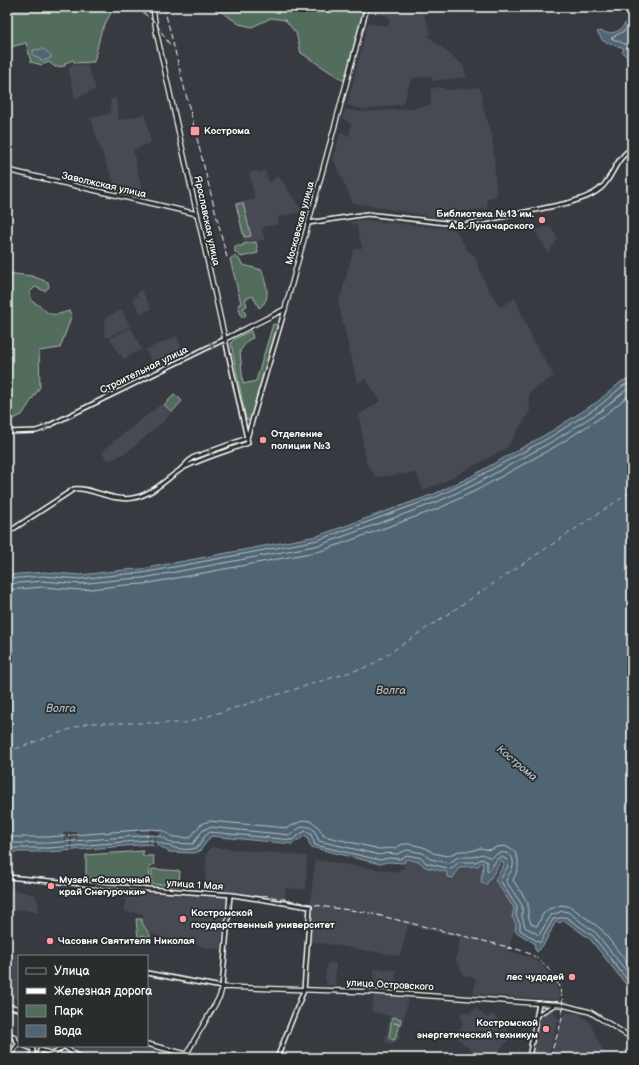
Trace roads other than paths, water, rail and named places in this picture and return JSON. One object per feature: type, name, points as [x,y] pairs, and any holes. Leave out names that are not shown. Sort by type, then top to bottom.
[{"type":"main road","name":"Ярославская улица","points":[[153,7],[156,31],[226,339]]},
{"type":"main road","name":"Московская улица","points":[[285,310],[367,7]]},
{"type":"main road","name":"Заволжская улица","points":[[7,170],[197,214]]},
{"type":"main road","name":"Строительная улица","points":[[226,339],[285,310]]},
{"type":"main road","name":"улица Островского","points":[[222,987],[444,996],[574,1006],[587,1010],[632,1038]]},
{"type":"main road","points":[[184,1058],[220,996],[222,987]]},
{"type":"main road","points":[[7,1006],[18,1009]]},
{"type":"main road","points":[[148,1044],[186,1054]]},
{"type":"street","points":[[308,223],[367,214],[464,225],[536,208],[551,207],[576,201],[599,189],[610,176],[621,156],[632,148]]},
{"type":"street","name":"Московская улица","points":[[247,438],[285,310]]},
{"type":"street","name":"Ярославская улица","points":[[226,339],[247,438]]},
{"type":"street","name":"Строительная улица","points":[[7,432],[36,431],[42,429],[226,339]]},
{"type":"street","points":[[243,421],[248,424],[253,422]]},
{"type":"street","points":[[7,533],[74,489],[80,488],[116,498],[133,498],[153,491],[178,472],[192,458],[247,438],[248,443],[194,463],[178,472]]},
{"type":"street","name":"улица 1 Мая","points":[[7,877],[230,895],[310,907],[304,990]]},
{"type":"street","points":[[222,987],[230,895]]},
{"type":"street","name":"улица Островского","points":[[148,973],[222,987]]},
{"type":"street","points":[[277,1058],[304,990]]},
{"type":"street","points":[[529,1058],[539,1003]]},
{"type":"street","points":[[537,1015],[556,1004]]},
{"type":"street","points":[[7,1037],[13,1036],[18,1043]]},
{"type":"street","points":[[9,1058],[18,1045]]},
{"type":"street","points":[[28,1047],[33,1049],[32,1058]]},
{"type":"street","points":[[54,1054],[63,1047]]},
{"type":"street","points":[[65,1047],[80,1058]]},
{"type":"street","points":[[38,1058],[40,1050],[54,1054],[56,1058]]},
{"type":"street","points":[[186,1054],[205,1058]]},
{"type":"water","points":[[632,12],[632,61],[627,59],[622,52],[624,48],[603,41],[597,32],[600,31],[609,33],[618,31],[624,26]]},
{"type":"water","points":[[43,49],[51,55],[51,58],[43,61],[33,55],[33,50]]},
{"type":"water","name":"Волга","points":[[632,379],[632,992],[590,939],[564,920],[560,923],[556,921],[544,944],[537,952],[534,943],[515,931],[516,924],[512,917],[514,908],[495,880],[504,865],[501,861],[486,885],[481,883],[482,862],[478,866],[459,867],[453,878],[447,877],[447,872],[425,867],[420,862],[406,859],[404,863],[387,862],[380,864],[311,847],[306,835],[292,844],[211,836],[200,851],[194,853],[169,852],[158,845],[153,846],[151,844],[49,852],[7,852],[7,575],[44,572],[80,575],[142,569],[317,536],[434,494],[470,477],[550,432],[597,402],[622,381]]},
{"type":"railway","points":[[136,7],[155,22],[170,45]]},
{"type":"railway","points":[[164,7],[227,258]]},
{"type":"railway","points":[[262,895],[326,907],[365,912],[512,948]]},
{"type":"railway","points":[[507,948],[531,954],[541,961],[550,970],[561,992],[563,1004],[562,1017],[550,1058]]},
{"type":"place","name":"Кострома","points":[[195,131]]},
{"type":"place","name":"Библиотека №13 им. А.В. Луначарского","points":[[542,220]]},
{"type":"place","name":"Отделение полиции №3","points":[[263,440]]},
{"type":"place","name":"Музей «Сказочный край Снегурочки»","points":[[51,886]]},
{"type":"place","name":"Костромской государственный университет","points":[[183,919]]},
{"type":"place","name":"Часовня Святителя Николая","points":[[50,941]]},
{"type":"place","name":"лес чудодей","points":[[572,977]]},
{"type":"place","name":"Костромской энергетический техникум","points":[[546,1029]]}]
